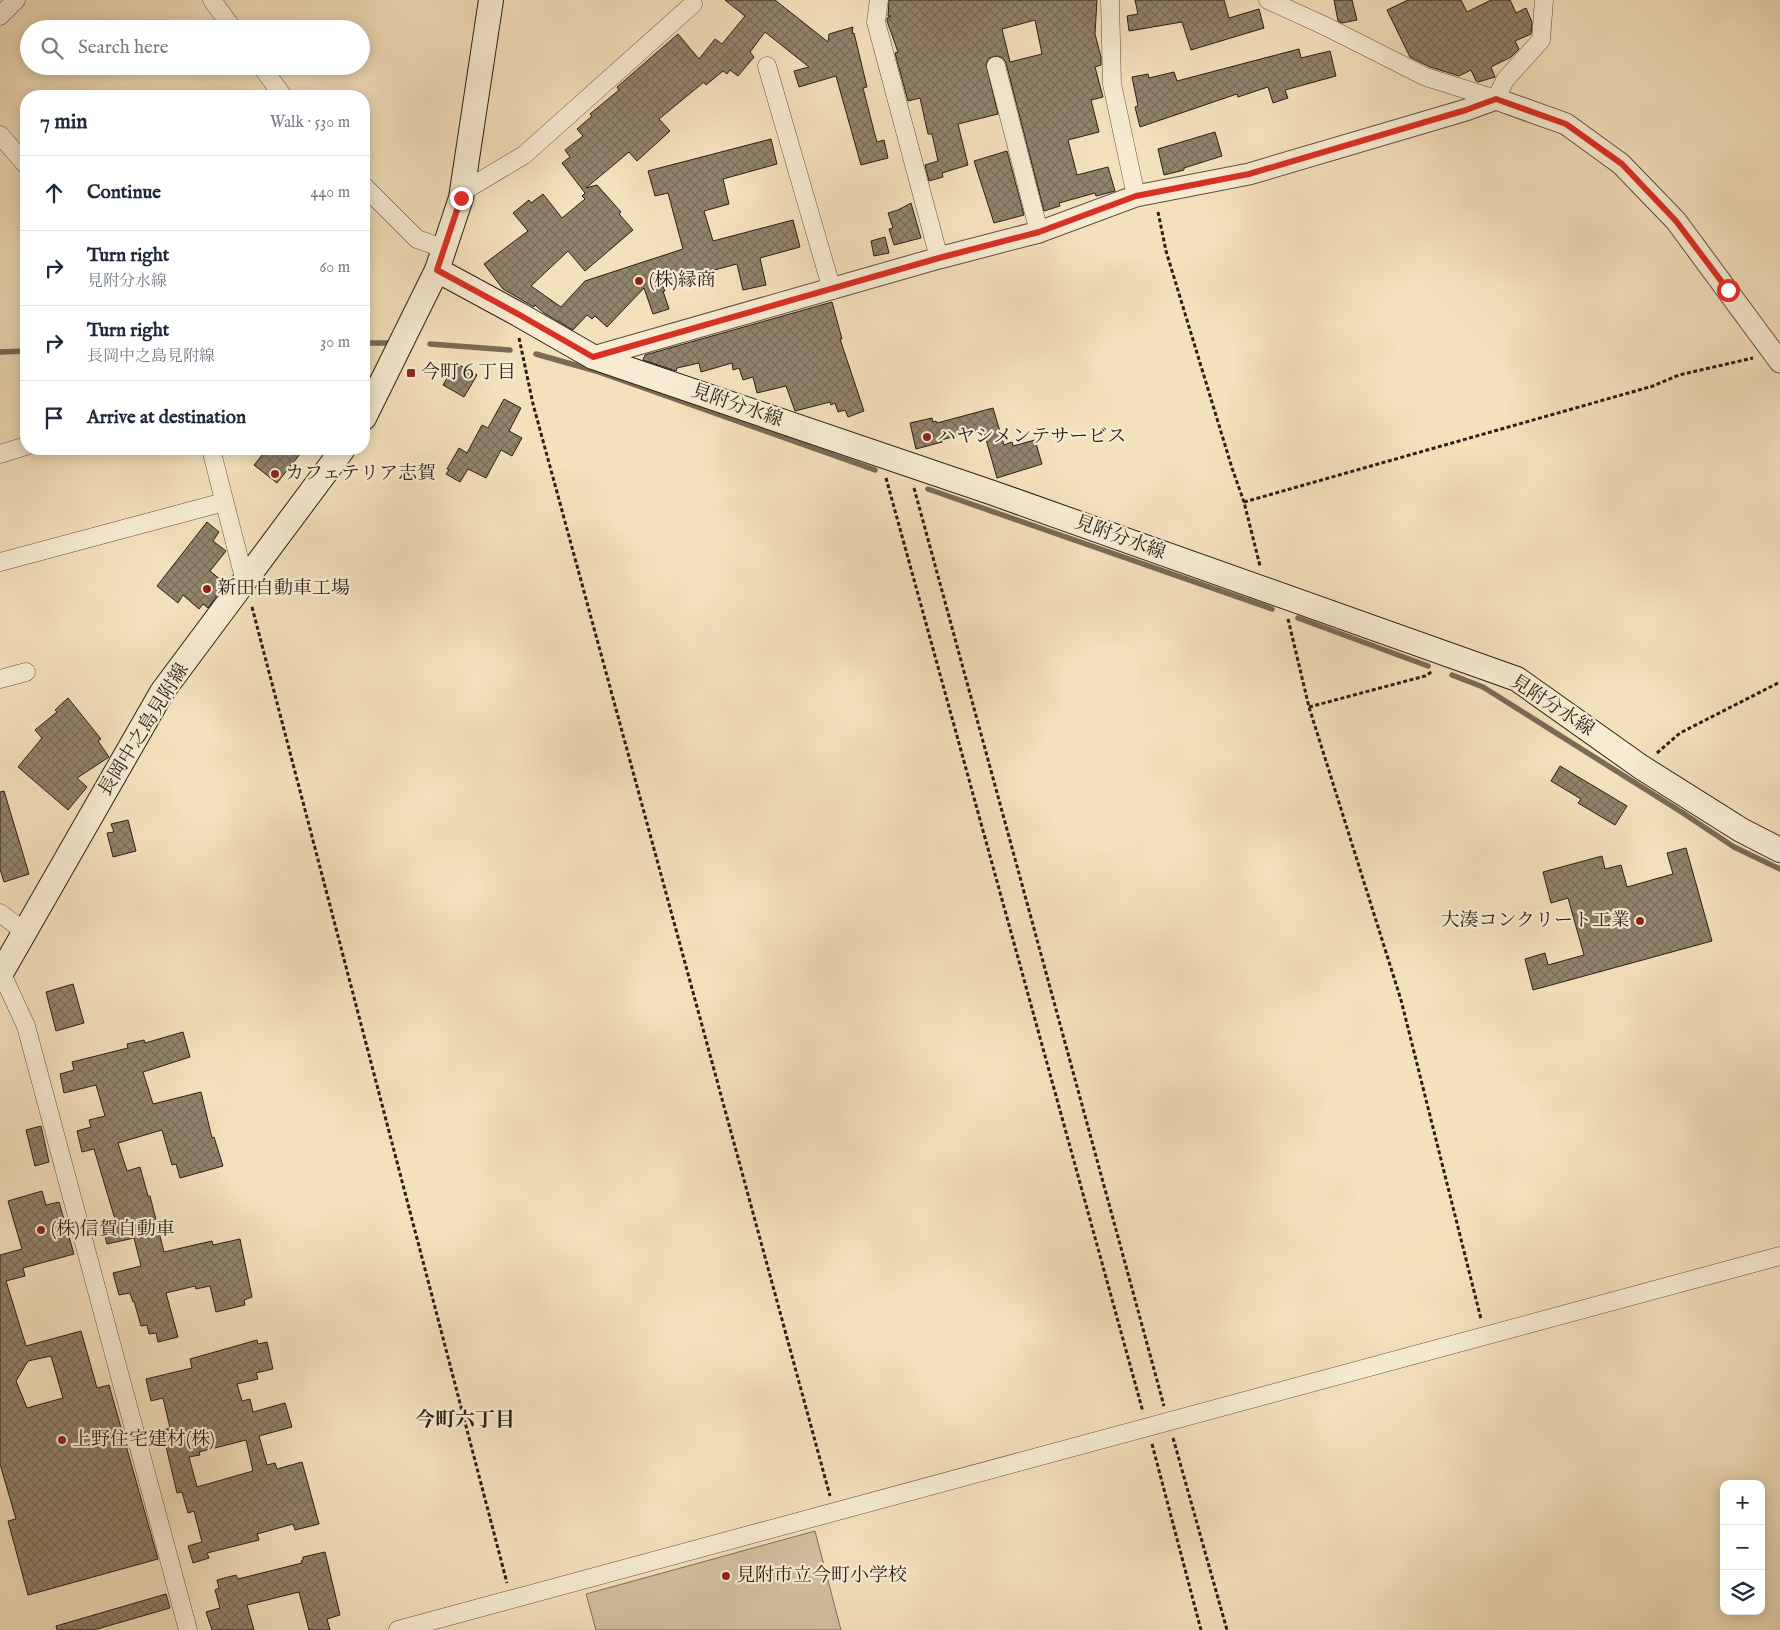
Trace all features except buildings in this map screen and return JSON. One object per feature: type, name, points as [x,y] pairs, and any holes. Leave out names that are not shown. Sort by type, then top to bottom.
[{"type":"main road","points":[[370,406],[441,260],[462,192],[491,0]]},
{"type":"main road","name":"見附分水線","points":[[441,260],[518,314],[593,357],[993,493],[1287,599],[1517,679],[1641,767],[1741,830],[1780,850]]},
{"type":"main road","name":"長岡中之島見附線","points":[[1,973],[162,692],[339,455]]},
{"type":"street","points":[[0,16],[16,0]]},
{"type":"street","points":[[212,0],[226,20]]},
{"type":"street","points":[[879,0],[876,22],[939,258]]},
{"type":"street","points":[[1110,0],[1112,84],[1145,195]]},
{"type":"street","points":[[1268,0],[1426,77],[1566,124],[1622,164],[1676,221],[1777,358]]},
{"type":"street","points":[[593,357],[939,258],[1039,232],[1145,195],[1249,174],[1496,99],[1505,80],[1541,40],[1544,0]]},
{"type":"street","points":[[462,192],[524,155],[692,4]]},
{"type":"street","points":[[767,66],[832,290]]},
{"type":"street","points":[[996,66],[1039,232]]},
{"type":"street","points":[[268,75],[279,90]]},
{"type":"street","points":[[0,135],[20,158]]},
{"type":"street","points":[[370,192],[441,260]]},
{"type":"street","points":[[0,454],[20,448]]},
{"type":"street","points":[[212,455],[220,480],[245,582]]},
{"type":"street","points":[[0,562],[224,502]]},
{"type":"street","points":[[0,679],[26,672]]},
{"type":"street","points":[[0,913],[25,932]]},
{"type":"street","points":[[1,973],[26,1026],[188,1630]]},
{"type":"street","points":[[398,1630],[1780,1256]]},
{"type":"path","points":[[1145,195],[1166,251],[1244,502],[1261,571],[1257,588]]},
{"type":"path","points":[[518,314],[518,335],[533,404],[834,1513]]},
{"type":"path","points":[[1244,502],[1653,386],[1680,375],[1777,358]]},
{"type":"path","points":[[880,455],[1148,1428],[1201,1630]]},
{"type":"path","points":[[908,464],[1168,1423],[1227,1630]]},
{"type":"path","points":[[245,582],[512,1598]]},
{"type":"path","points":[[1287,599],[1285,607],[1309,707],[1401,1000],[1485,1336]]},
{"type":"path","points":[[1309,707],[1425,676],[1444,665],[1444,654]]},
{"type":"path","points":[[1641,767],[1680,733],[1780,682]]},
{"type":"shaded area","name":"見附市立今町小学校","points":[[815,1531],[841,1630],[596,1630],[586,1594]]},
{"type":"waterway","points":[[370,343],[389,343]]},
{"type":"waterway","points":[[430,344],[510,350]]},
{"type":"waterway","points":[[0,352],[20,351]]},
{"type":"waterway","points":[[536,354],[596,371],[875,470]]},
{"type":"waterway","points":[[928,489],[1272,609]]},
{"type":"waterway","points":[[1298,618],[1428,666]]},
{"type":"waterway","points":[[1452,675],[1483,687],[1734,847],[1780,869]]},
{"type":"place","name":"(株)縁商","points":[[639,281]]},
{"type":"place","name":"今町６丁目","points":[[411,373]]},
{"type":"place","name":"ハヤシメンテサービス","points":[[927,437]]},
{"type":"place","name":"カフェテリア志賀","points":[[275,474]]},
{"type":"place","name":"新田自動車工場","points":[[207,589]]},
{"type":"place","name":"大湊コンクリート工業","points":[[1640,921]]},
{"type":"place","name":"(株)信賀自動車","points":[[41,1230]]},
{"type":"place","name":"上野住宅建材(株)","points":[[62,1440]]},
{"type":"place","name":"見附市立今町小学校","points":[[726,1576]]},
{"type":"district","name":"今町六丁目","points":[[465,1420]]},
{"type":"route","points":[[461,198],[437,270],[593,357],[939,258],[1039,232],[1136,196],[1249,174],[1466,110],[1496,99],[1566,124],[1622,164],[1676,221],[1728,290]]}]
